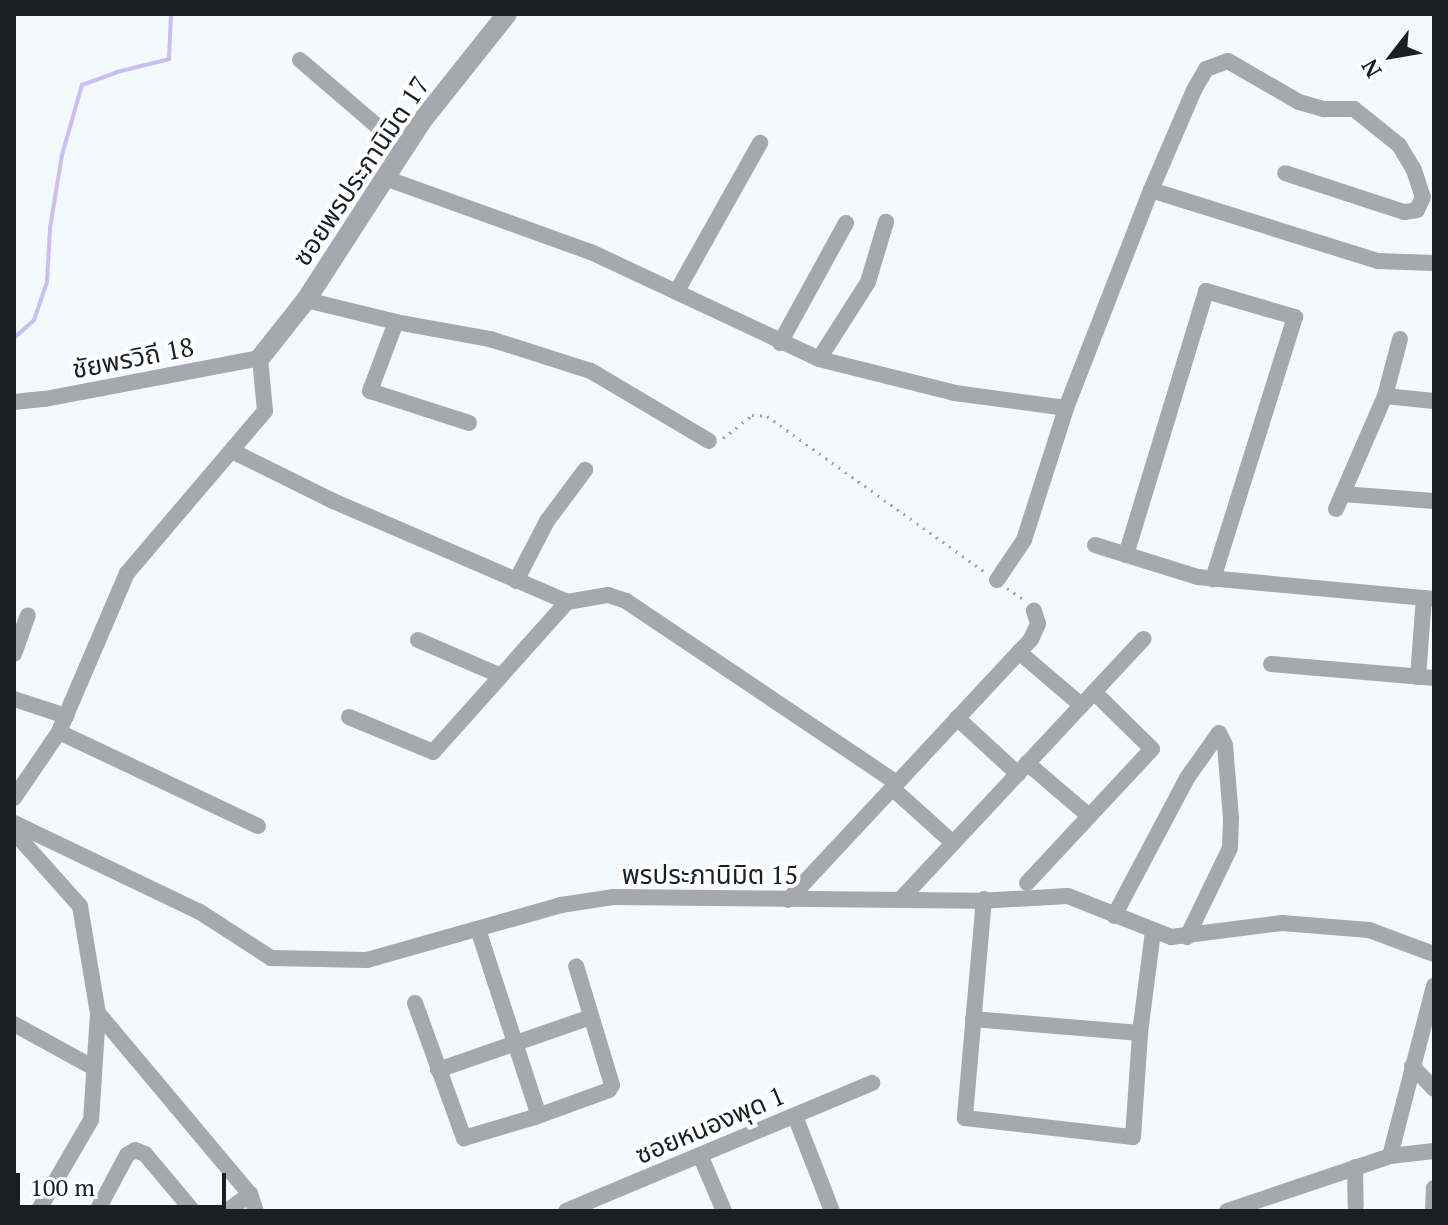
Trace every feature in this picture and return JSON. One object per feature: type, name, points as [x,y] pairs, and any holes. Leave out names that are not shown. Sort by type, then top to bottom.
[{"type":"street","name":"ซอยพรประภานิมิต 17","points":[[260,358],[306,300],[404,149],[507,14]]},
{"type":"street","points":[[300,60],[404,149]]},
{"type":"street","points":[[997,580],[1024,540],[1066,408],[1151,190],[1206,69],[1228,61],[1299,102],[1324,109],[1354,109],[1399,145],[1414,170],[1423,197],[1417,210],[1404,212],[1285,173]]},
{"type":"street","points":[[677,291],[760,143]]},
{"type":"street","points":[[385,178],[591,252],[819,359],[955,393],[1066,408]]},
{"type":"street","points":[[1151,190],[1378,261],[1434,263]]},
{"type":"street","points":[[819,359],[868,282],[886,222]]},
{"type":"street","points":[[780,343],[846,223]]},
{"type":"street","points":[[1126,555],[1206,291],[1295,317],[1213,579]]},
{"type":"street","points":[[306,300],[396,322],[490,339],[591,371],[709,441]]},
{"type":"street","points":[[396,322],[370,391],[469,423]]},
{"type":"street","points":[[1400,339],[1385,396],[1339,502],[1434,501]]},
{"type":"street","points":[[14,798],[63,724],[127,573],[265,411],[260,358]]},
{"type":"street","name":"ชัยพรวิถี 18","points":[[14,402],[45,399],[260,358]]},
{"type":"street","points":[[1385,396],[1434,401]]},
{"type":"street","points":[[232,451],[333,501],[567,602],[598,595],[626,601],[894,785],[953,843]]},
{"type":"street","points":[[516,581],[547,521],[585,470]]},
{"type":"street","points":[[1095,545],[1213,579],[1429,598],[1426,677],[1271,664]]},
{"type":"street","points":[[349,717],[433,752],[567,602]]},
{"type":"street","points":[[788,900],[1019,652],[1037,628],[1034,611]]},
{"type":"street","points":[[14,654],[28,615]]},
{"type":"street","points":[[900,900],[1143,639]]},
{"type":"street","points":[[418,640],[501,676]]},
{"type":"street","points":[[1019,652],[1081,705]]},
{"type":"street","points":[[1027,883],[1152,749],[1094,692]]},
{"type":"street","points":[[14,699],[258,826]]},
{"type":"street","points":[[957,718],[1089,816]]},
{"type":"street","points":[[1114,916],[1187,778],[1219,733],[1225,745],[1231,818],[1230,848],[1187,937]]},
{"type":"street","name":"พรประภานิมิต 15","points":[[14,823],[200,912],[271,958],[367,960],[561,905],[614,897],[900,900],[1068,896],[1153,932],[1187,937],[1282,923],[1369,930],[1434,954]]},
{"type":"street","points":[[14,832],[80,906],[98,1013],[91,1120],[38,1211]]},
{"type":"street","points":[[984,899],[965,1118],[1133,1137],[1140,1033],[1153,932]]},
{"type":"street","points":[[478,930],[537,1110],[535,1117]]},
{"type":"street","points":[[415,1003],[460,1133],[466,1140],[611,1089],[612,1083],[576,966]]},
{"type":"street","points":[[1390,1156],[1434,986]]},
{"type":"street","points":[[98,1013],[250,1194],[256,1211]]},
{"type":"street","points":[[438,1070],[591,1017]]},
{"type":"street","points":[[973,1019],[1140,1033]]},
{"type":"street","points":[[14,1024],[94,1068]]},
{"type":"street","points":[[1412,1066],[1434,1089]]},
{"type":"street","name":"ซอยหนองพุด 1","points":[[566,1211],[872,1083]]},
{"type":"street","points":[[795,1116],[832,1211]]},
{"type":"street","points":[[97,1211],[127,1155],[135,1150],[145,1154],[193,1211]]},
{"type":"street","points":[[1227,1211],[1390,1156],[1434,1151]]},
{"type":"street","points":[[700,1155],[724,1211]]},
{"type":"street","points":[[1355,1167],[1356,1206]]},
{"type":"street","points":[[1433,1211],[1434,1188]]},
{"type":"street","points":[[227,1211],[250,1194]]},
{"type":"street","points":[[607,1194],[614,1211]]},
{"type":"path","points":[[709,441],[724,438],[752,415],[767,416],[997,580],[1034,611]]},
{"type":"waterway","points":[[14,338],[34,320],[47,282],[50,228],[62,155],[82,85],[117,72],[169,59],[171,14]]}]
